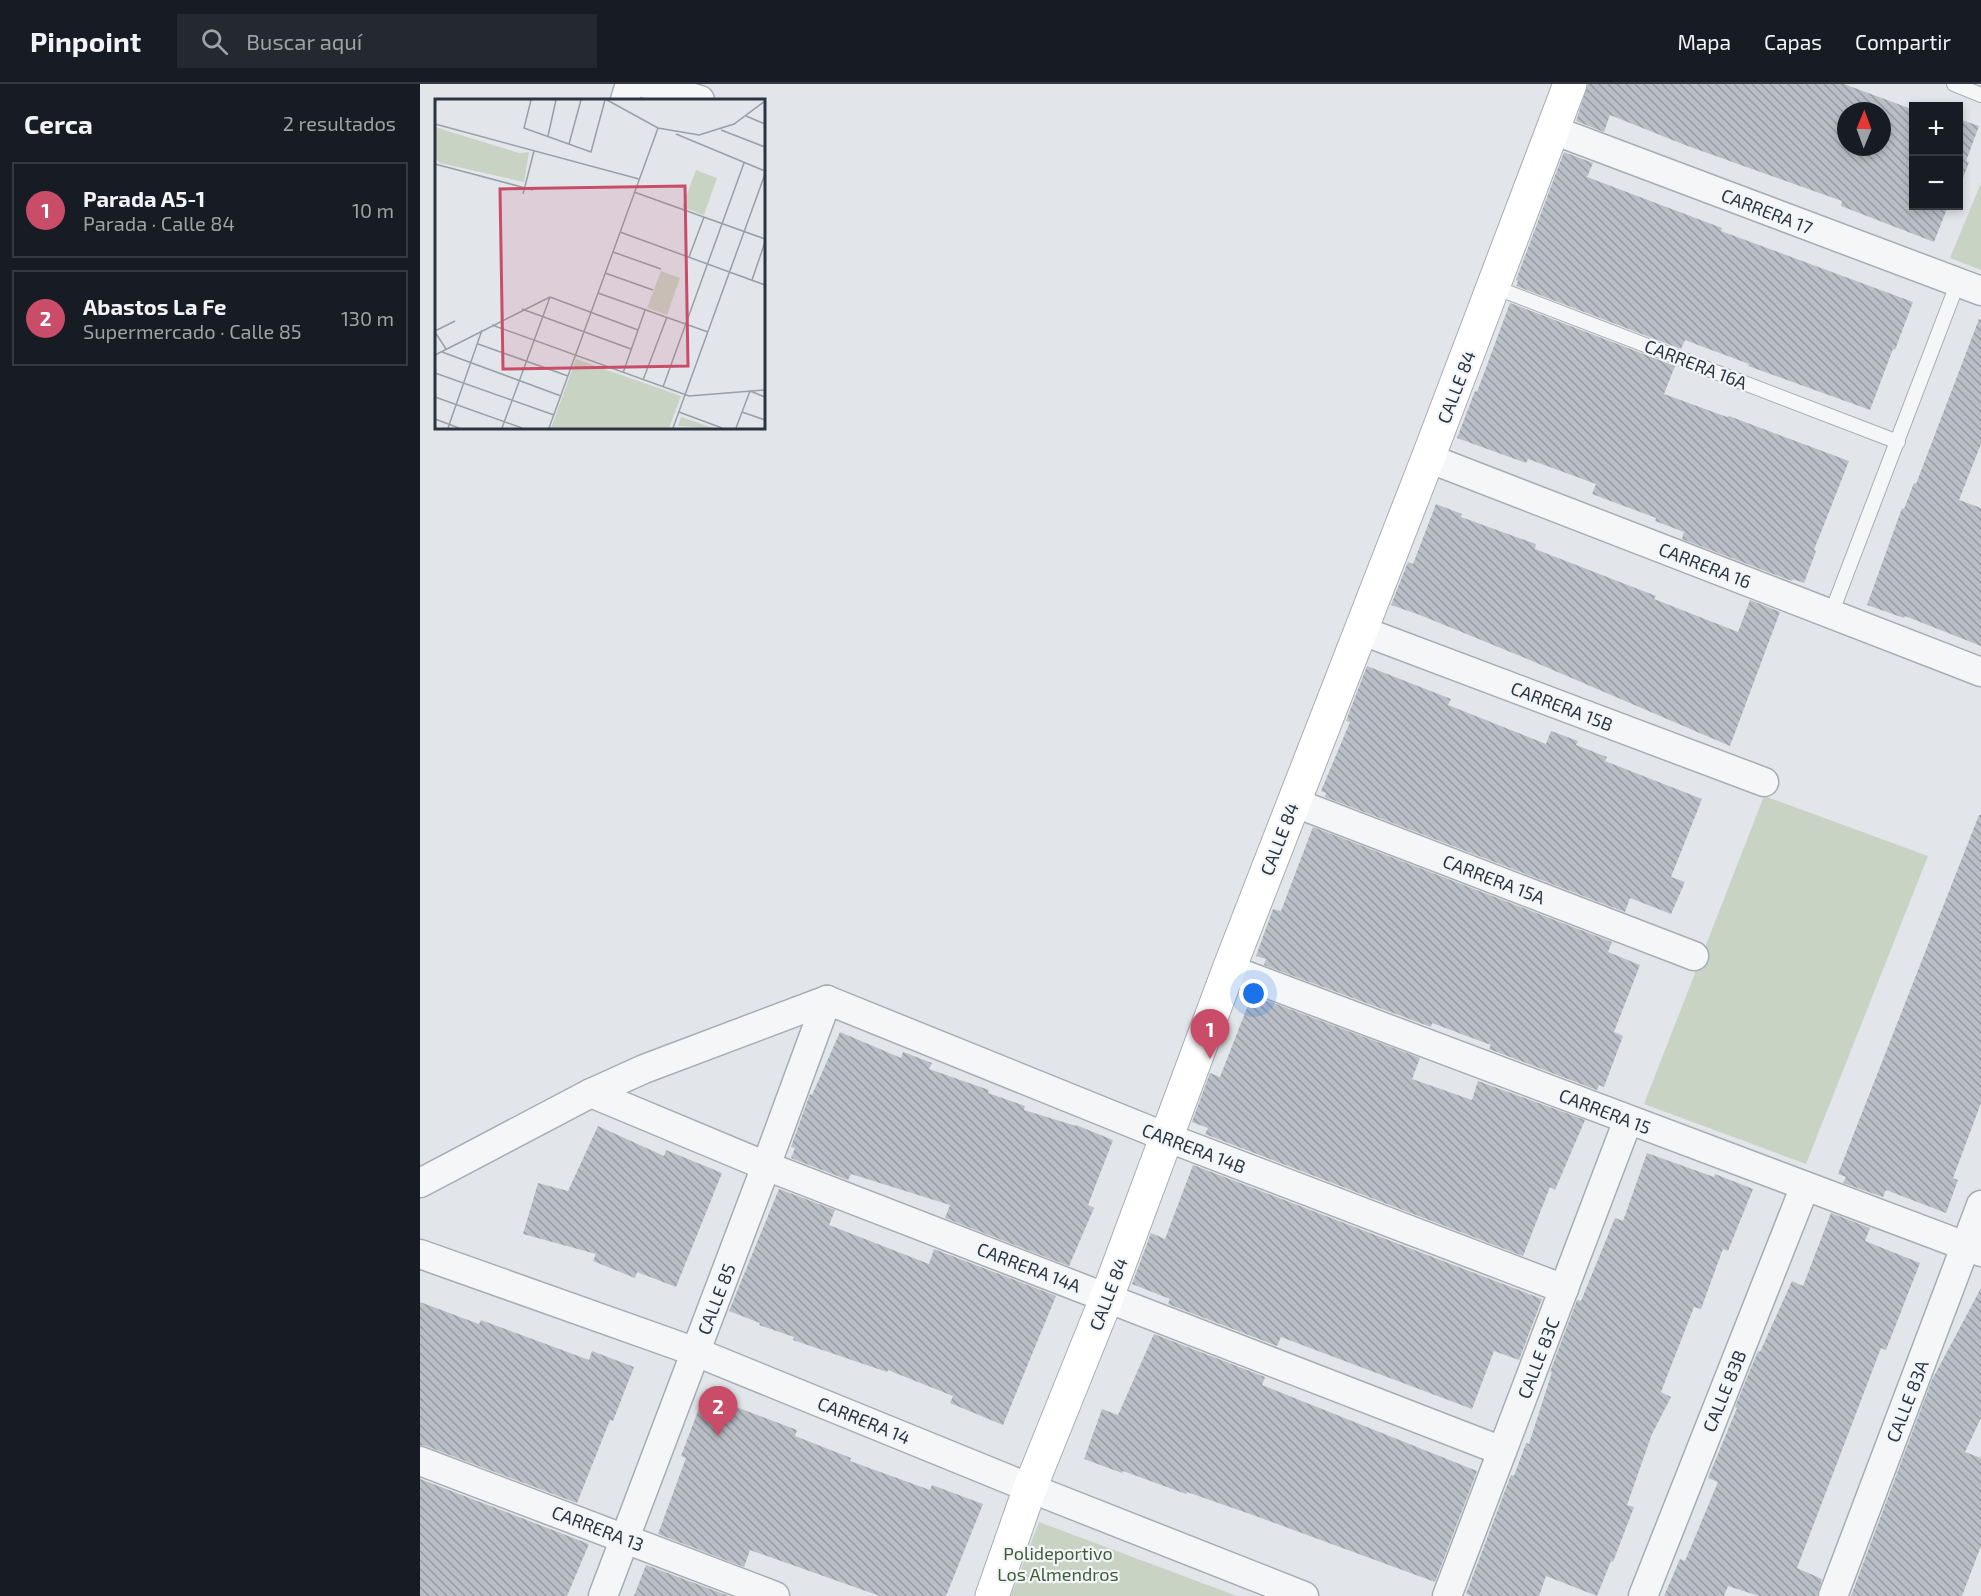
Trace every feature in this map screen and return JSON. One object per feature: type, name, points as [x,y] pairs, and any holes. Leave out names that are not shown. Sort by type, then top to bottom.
[{"type":"street","points":[[625,99],[630,84]]},
{"type":"street","points":[[647,84],[697,99]]},
{"type":"street","name":"CALLE 84","points":[[992,1596],[1030,1488],[1107,1298],[1229,969],[1428,459],[1570,84]]},
{"type":"street","name":"CARRERA 17","points":[[1553,130],[1970,287]]},
{"type":"street","name":"CARRERA 16","points":[[1428,459],[1981,672]]},
{"type":"street","name":"CARRERA 15B","points":[[1360,630],[1764,782]]},
{"type":"street","name":"CARRERA 15A","points":[[1293,802],[1694,956]]},
{"type":"street","name":"CARRERA 15","points":[[1229,969],[1973,1249]]},
{"type":"street","points":[[420,1183],[591,1093],[644,1069],[827,1000]]},
{"type":"street","name":"CARRERA 14B","points":[[827,1000],[1166,1137],[1564,1289]]},
{"type":"street","name":"CALLE 85","points":[[603,1596],[827,1000]]},
{"type":"street","name":"CARRERA 14A","points":[[591,1093],[766,1166],[1502,1451]]},
{"type":"street","name":"CALLE 83C","points":[[1447,1596],[1628,1120]]},
{"type":"street","name":"CALLE 83B","points":[[1643,1596],[1805,1186]]},
{"type":"street","name":"CALLE 83A","points":[[1833,1596],[1973,1249],[1981,1205]]},
{"type":"street","name":"CARRERA 14","points":[[420,1254],[696,1352],[1030,1488],[1304,1596]]},
{"type":"street","name":"CARRERA 13","points":[[420,1461],[775,1596]]},
{"type":"lane","points":[[1954,84],[1981,95]]},
{"type":"lane","name":"CARRERA 16A","points":[[1494,287],[1899,442]]},
{"type":"lane","points":[[1831,614],[1899,442],[1970,287]]},
{"type":"green space","points":[[1981,183],[1981,270],[1950,258]]},
{"type":"green space","points":[[1764,796],[1928,856],[1806,1164],[1644,1104]]},
{"type":"green space","name":"Polideportivo Los Almendros","points":[[1039,1522],[1237,1596],[1011,1596]]},
{"type":"building","points":[[1588,84],[1844,84],[1909,108],[1909,210],[1946,210],[1934,242],[1841,206],[1842,201],[1685,145],[1610,115],[1604,132],[1576,121]]},
{"type":"building","points":[[1963,120],[1979,126],[1966,161],[1969,162],[1963,178]]},
{"type":"building","points":[[1564,152],[1593,163],[1587,177],[1722,228],[1721,231],[1913,302],[1870,410],[1748,366],[1749,364],[1685,340],[1681,349],[1516,286],[1518,281],[1516,280]]},
{"type":"building","points":[[1510,303],[1675,366],[1664,394],[1849,461],[1814,550],[1816,551],[1804,583],[1793,579],[1792,581],[1682,539],[1684,532],[1655,521],[1656,518],[1592,494],[1596,484],[1528,459],[1526,463],[1457,438],[1475,391],[1477,392]]},
{"type":"building","points":[[1979,319],[1981,320],[1981,444],[1959,500],[1981,508],[1981,646],[1905,616],[1904,618],[1867,605],[1902,508],[1904,509],[1914,483],[1916,484]]},
{"type":"building","points":[[1436,504],[1462,514],[1461,517],[1536,544],[1535,549],[1656,596],[1654,599],[1738,632],[1750,600],[1780,612],[1730,746],[1525,658],[1391,605],[1408,562],[1413,564]]},
{"type":"building","points":[[1367,666],[1451,699],[1448,705],[1546,744],[1551,731],[1578,741],[1576,745],[1607,757],[1605,761],[1702,799],[1671,877],[1685,882],[1671,914],[1630,898],[1625,912],[1325,797],[1326,793],[1321,791],[1350,722],[1346,721]]},
{"type":"building","points":[[1979,815],[1981,815],[1981,1103],[1953,1178],[1958,1180],[1946,1213],[1886,1190],[1883,1197],[1843,1183],[1846,1177],[1838,1174]]},
{"type":"building","points":[[1313,827],[1612,942],[1608,952],[1640,965],[1614,1032],[1623,1036],[1604,1087],[1599,1085],[1597,1090],[1489,1049],[1491,1045],[1432,1023],[1431,1027],[1264,965],[1266,959],[1256,956],[1273,909],[1281,911]]},
{"type":"building","points":[[1252,995],[1420,1058],[1412,1079],[1472,1100],[1478,1081],[1585,1120],[1555,1190],[1550,1187],[1523,1256],[1205,1134],[1208,1128],[1192,1122],[1210,1073],[1220,1077]]},
{"type":"building","points":[[840,1032],[901,1058],[903,1052],[932,1063],[929,1069],[989,1090],[988,1093],[1025,1106],[1024,1110],[1076,1125],[1113,1140],[1088,1205],[1094,1208],[1069,1266],[945,1218],[950,1205],[851,1174],[848,1180],[791,1158],[795,1148],[791,1147],[810,1094],[812,1095]]},
{"type":"building","points":[[598,1126],[664,1156],[666,1150],[722,1173],[676,1287],[637,1272],[635,1278],[593,1261],[596,1254],[523,1234],[538,1183],[568,1191]]},
{"type":"building","points":[[1647,1153],[1714,1177],[1715,1174],[1753,1189],[1728,1251],[1723,1249],[1701,1309],[1694,1307],[1661,1392],[1671,1397],[1652,1434],[1627,1505],[1634,1507],[1613,1562],[1611,1561],[1597,1596],[1546,1576],[1539,1596],[1472,1596],[1466,1594],[1511,1475],[1514,1476],[1526,1443],[1529,1444],[1552,1372],[1550,1372],[1577,1300],[1581,1301],[1615,1218],[1623,1221]]},
{"type":"building","points":[[1193,1165],[1542,1299],[1519,1360],[1494,1351],[1472,1409],[1281,1337],[1277,1346],[1168,1304],[1170,1299],[1132,1284],[1151,1233],[1165,1239]]},
{"type":"building","points":[[779,1189],[835,1210],[829,1225],[929,1264],[934,1249],[1056,1296],[1003,1425],[950,1403],[953,1396],[888,1370],[887,1372],[793,1340],[794,1337],[759,1325],[760,1323],[729,1311]]},
{"type":"building","points":[[1831,1213],[1870,1228],[1865,1241],[1920,1263],[1886,1350],[1881,1348],[1797,1568],[1822,1579],[1817,1596],[1759,1596],[1728,1586],[1724,1596],[1664,1596],[1680,1559],[1685,1561],[1718,1482],[1708,1478],[1758,1351],[1760,1352],[1792,1281],[1803,1286]]},
{"type":"building","points":[[1981,1288],[1981,1418],[1965,1452],[1981,1458],[1981,1546],[1962,1596],[1851,1596],[1932,1380]]},
{"type":"building","points":[[420,1302],[479,1324],[481,1320],[589,1360],[592,1351],[634,1367],[577,1503],[420,1445]]},
{"type":"building","points":[[1154,1334],[1265,1377],[1262,1385],[1477,1471],[1435,1582],[1250,1514],[1084,1459],[1102,1409],[1118,1415]]},
{"type":"building","points":[[704,1395],[797,1430],[795,1436],[851,1458],[850,1461],[930,1490],[932,1485],[983,1504],[946,1596],[880,1596],[750,1550],[744,1567],[658,1534],[686,1458],[681,1456]]},
{"type":"building","points":[[420,1479],[589,1544],[567,1596],[420,1596]]},
{"type":"building","points":[[646,1565],[729,1596],[634,1596]]},
{"type":"place","name":"Parada A5-1","points":[[1210,1059]]},
{"type":"place","name":"Abastos La Fe","points":[[718,1436]]}]
